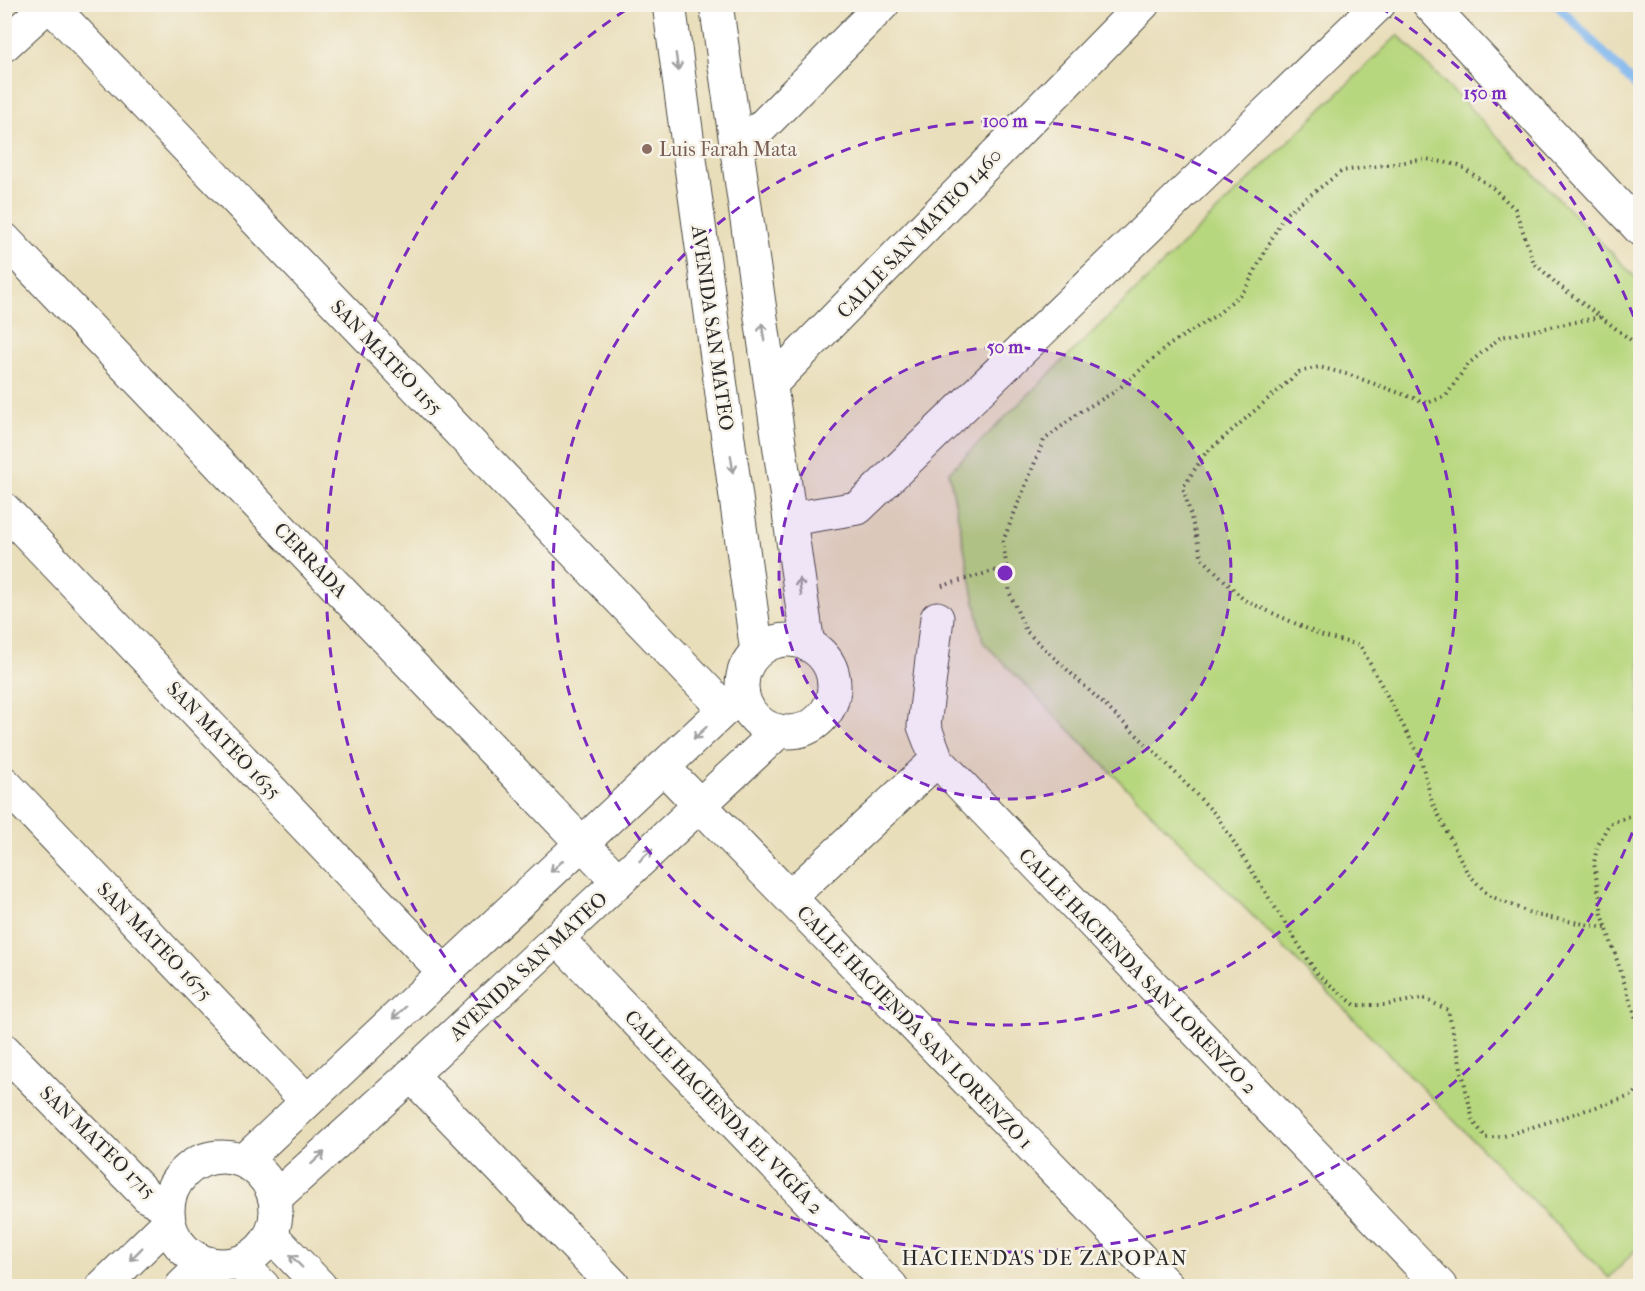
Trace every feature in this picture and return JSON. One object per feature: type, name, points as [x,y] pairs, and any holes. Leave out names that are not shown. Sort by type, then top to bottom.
[{"type":"street","points":[[4,45],[49,4]]},
{"type":"street","name":"SAN MATEO 1155","points":[[49,4],[734,701]]},
{"type":"street","name":"AVENIDA SAN MATEO","points":[[669,4],[757,652]]},
{"type":"street","points":[[716,4],[808,645]]},
{"type":"street","points":[[737,152],[883,4]]},
{"type":"street","name":"CALLE SAN MATEO 1460","points":[[771,384],[1143,4]]},
{"type":"street","points":[[790,519],[858,508],[1379,4]]},
{"type":"street","points":[[1429,4],[1641,229]]},
{"type":"street","name":"CERRADA","points":[[4,239],[618,881]]},
{"type":"street","name":"SAN MATEO 1635","points":[[4,509],[438,977],[465,1024]]},
{"type":"street","name":"CALLE HACIENDA SAN LORENZO 2","points":[[937,618],[924,726],[937,760],[1440,1287]]},
{"type":"street","points":[[244,1161],[306,1100],[734,701],[748,664],[757,652],[773,643],[791,640],[808,645],[821,655],[831,669],[834,685],[832,702],[824,716],[811,727],[795,732],[778,732],[755,718],[746,706],[734,701]]},
{"type":"street","name":"AVENIDA SAN MATEO","points":[[275,1198],[411,1075],[778,732]]},
{"type":"street","points":[[790,897],[937,760]]},
{"type":"street","name":"CALLE HACIENDA SAN LORENZO 1","points":[[663,767],[1167,1287]]},
{"type":"street","name":"SAN MATEO 1675","points":[[4,783],[306,1100]]},
{"type":"street","name":"CALLE HACIENDA EL VIGÍA 2","points":[[557,938],[891,1287]]},
{"type":"street","name":"SAN MATEO 1715","points":[[4,1050],[148,1197],[168,1214]]},
{"type":"street","points":[[411,1075],[614,1287]]},
{"type":"street","points":[[224,1156],[244,1161],[264,1176],[275,1198],[276,1216],[272,1235],[258,1252],[240,1263],[223,1266],[206,1263],[193,1257],[173,1236],[168,1214],[173,1187],[185,1171],[203,1160],[224,1156]]},
{"type":"street","points":[[104,1287],[168,1214]]},
{"type":"street","points":[[272,1235],[320,1287]]},
{"type":"street","points":[[182,1287],[206,1263]]},
{"type":"street","points":[[240,1263],[263,1287]]},
{"type":"path","points":[[1641,347],[1557,284],[1534,263],[1515,208],[1492,188],[1459,165],[1426,159],[1342,171],[1284,215],[1245,290],[1218,314],[1168,345],[1116,391],[1080,412],[1044,440],[1003,541],[1010,594],[1026,631],[1161,758],[1217,816],[1318,975],[1355,1005],[1386,1005],[1423,998],[1448,1010],[1473,1121],[1486,1138],[1504,1136],[1634,1095],[1641,1086]]},
{"type":"path","points":[[1600,317],[1502,337],[1468,364],[1446,396],[1427,403],[1350,375],[1319,367],[1299,372],[1204,454],[1183,487],[1202,558],[1244,600],[1270,614],[1325,637],[1360,645],[1420,759],[1432,802],[1467,872],[1488,895],[1534,915],[1606,928]]},
{"type":"path","points":[[937,618],[940,587],[1007,567]]},
{"type":"path","points":[[1641,812],[1609,824],[1597,847],[1594,863],[1602,914],[1641,1031]]},
{"type":"green space","points":[[1398,35],[1640,282],[1640,1245],[1609,1278],[983,642],[949,472]]},
{"type":"waterway","points":[[1556,4],[1640,90]]},
{"type":"place","name":"Luis Farah Mata","points":[[647,149]]},
{"type":"district","name":"HACIENDAS DE ZAPOPAN","points":[[1045,1258]]}]
